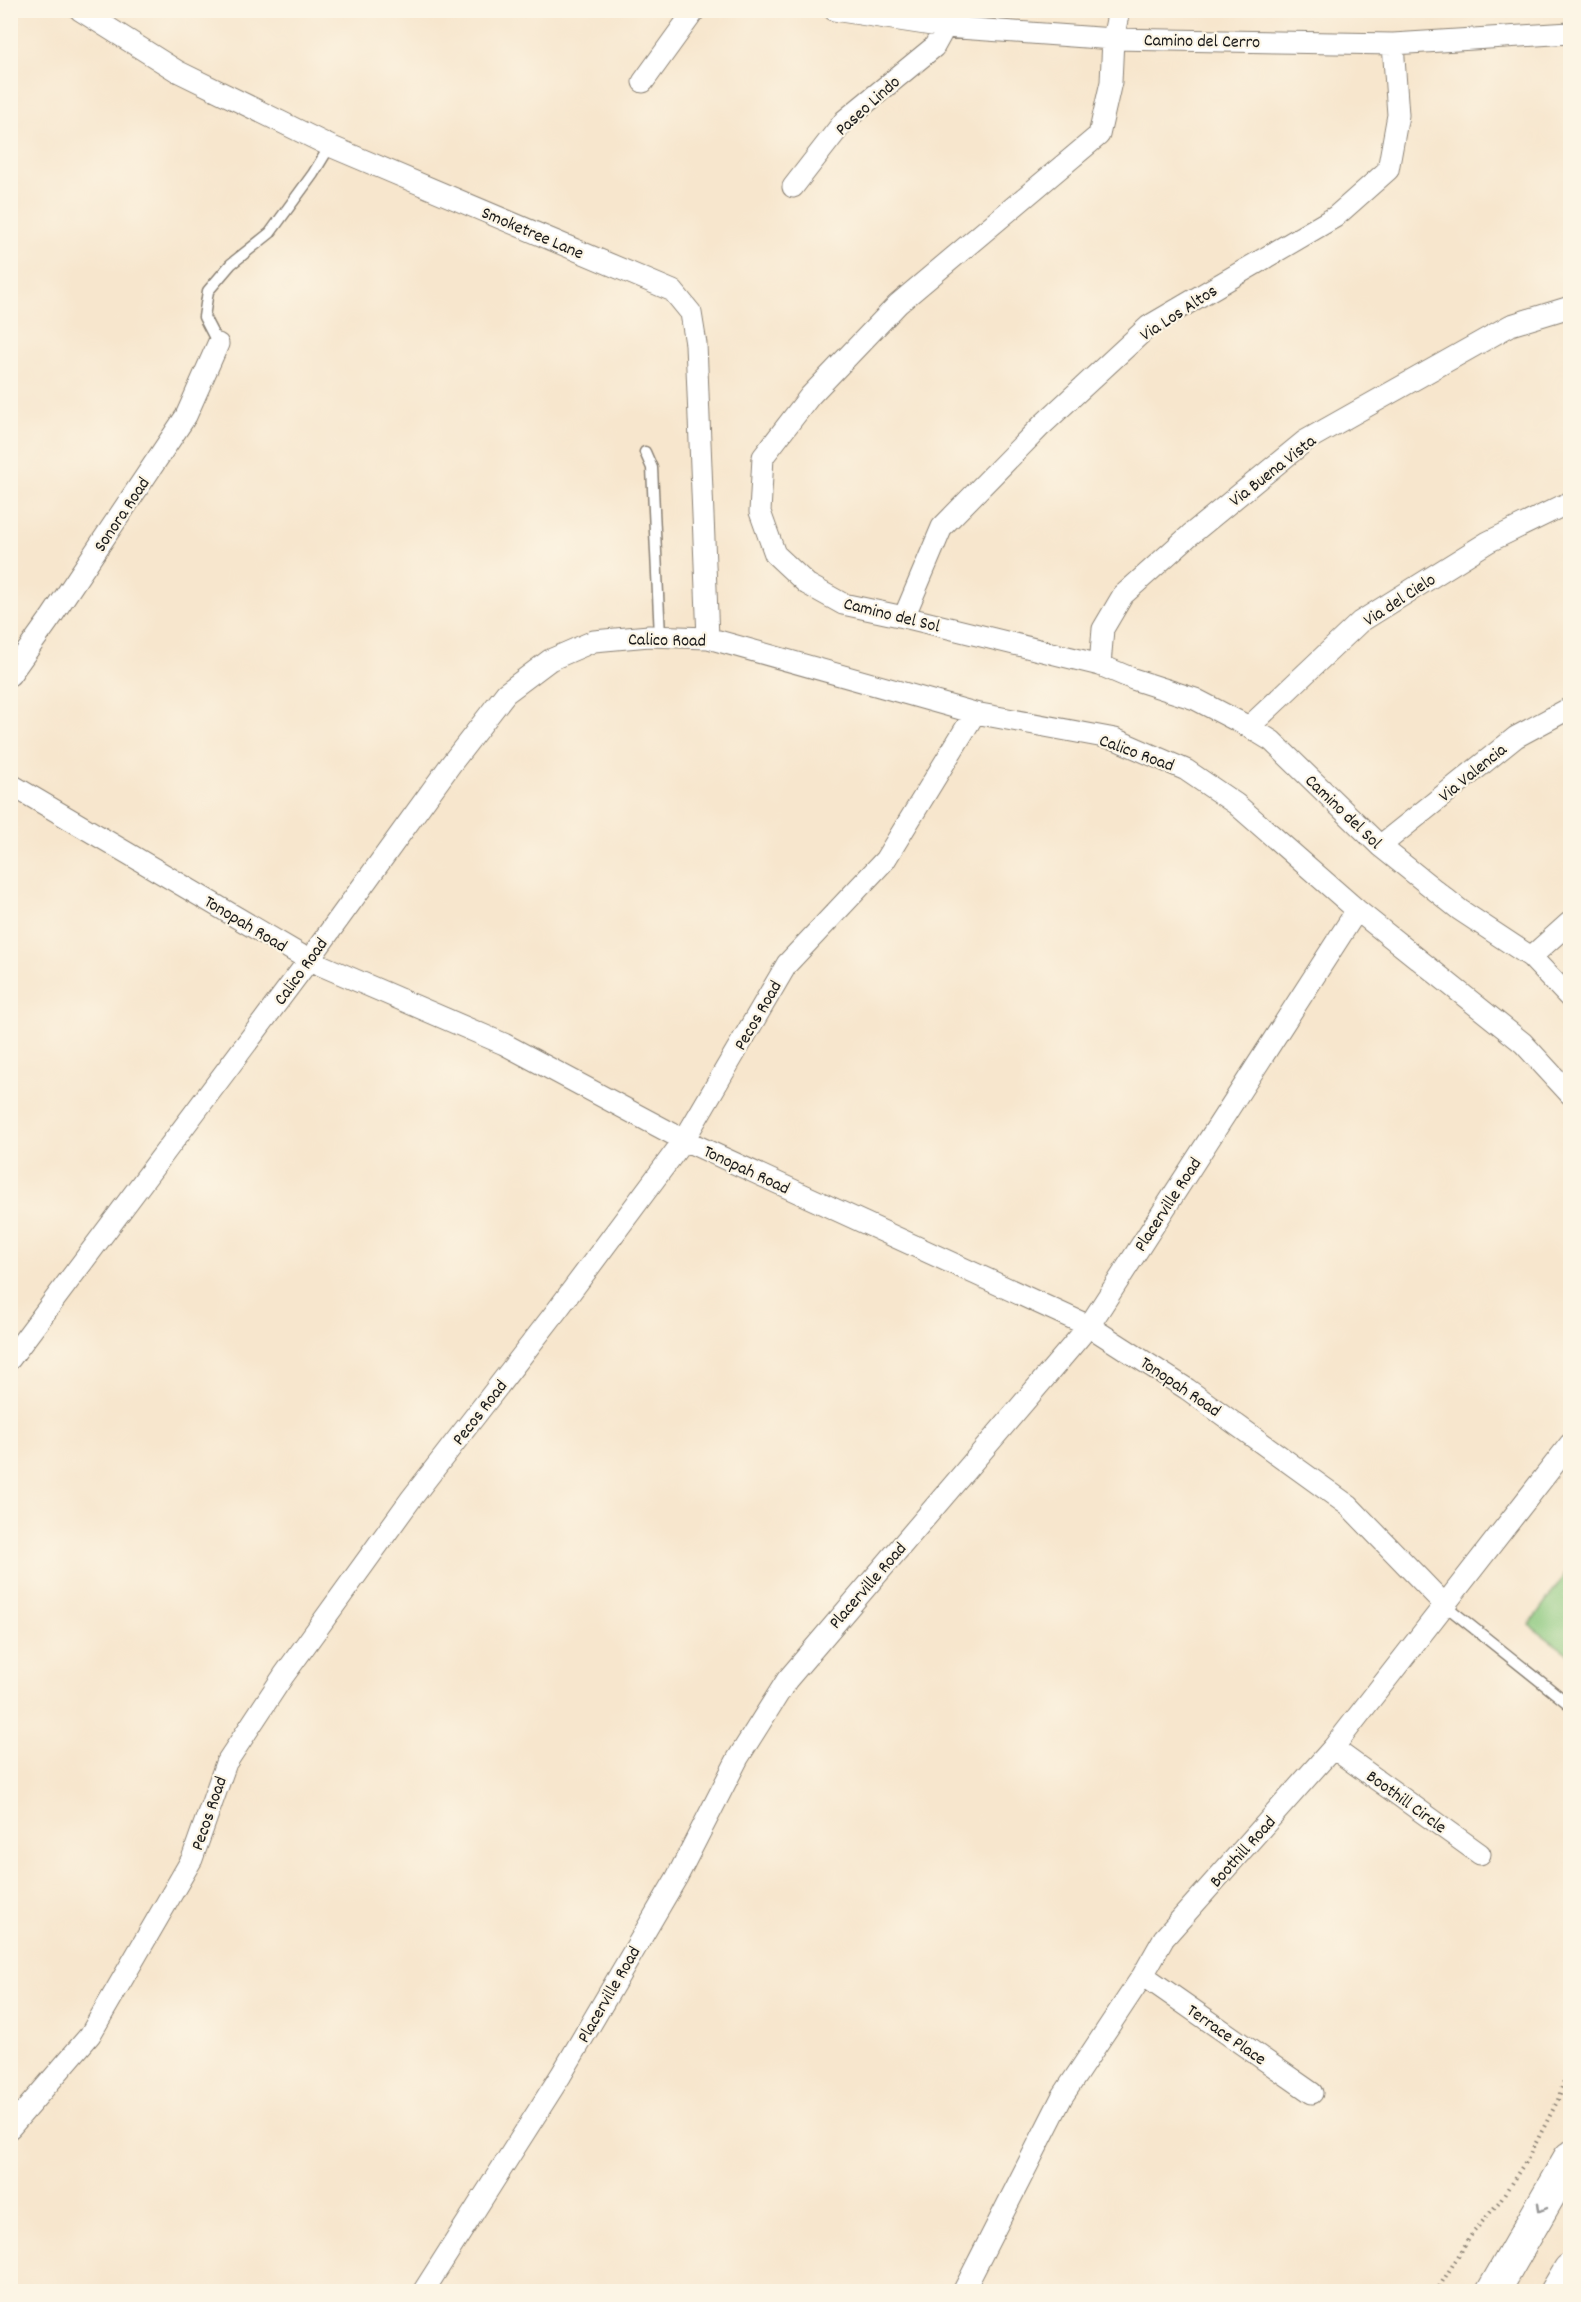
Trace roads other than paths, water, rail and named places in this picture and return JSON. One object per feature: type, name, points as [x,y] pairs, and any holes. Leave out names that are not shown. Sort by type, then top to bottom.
[{"type":"main road","points":[[1494,2292],[1570,2158]]},
{"type":"main road","points":[[1557,2292],[1570,2270]]},
{"type":"street","name":"Smoketree Lane","points":[[80,10],[177,71],[330,146],[673,291],[691,313],[696,344],[708,638]]},
{"type":"street","points":[[643,82],[696,10]]},
{"type":"street","name":"Camino del Cerro","points":[[834,10],[945,27],[1113,39],[1393,44],[1570,33]]},
{"type":"street","name":"Camino del Sol","points":[[1119,10],[1113,39],[1111,82],[1099,135],[898,304],[810,396],[763,457],[760,512],[775,554],[807,584],[843,604],[1100,665],[1133,679],[1195,699],[1249,727],[1272,741],[1380,846],[1460,910],[1531,957],[1570,998]]},
{"type":"street","name":"Paseo Lindo","points":[[793,186],[844,120],[934,47],[945,27]]},
{"type":"street","name":"Via Los Altos","points":[[904,617],[942,527],[1041,426],[1149,326],[1335,217],[1388,170],[1398,115],[1393,44]]},
{"type":"street","name":"Via Buena Vista","points":[[1100,665],[1103,629],[1123,595],[1190,535],[1305,441],[1511,325],[1570,307]]},
{"type":"street","name":"Sonora Road","points":[[10,675],[59,607],[186,416],[218,344]]},
{"type":"street","name":"Via del Cielo","points":[[1249,727],[1360,622],[1488,542],[1570,502]]},
{"type":"street","name":"Calico Road","points":[[10,1359],[506,693],[550,660],[594,641],[660,636],[708,638],[975,713],[1115,739],[1186,770],[1236,804],[1356,910],[1523,1043],[1570,1094]]},
{"type":"street","name":"Via Valencia","points":[[1380,846],[1516,737],[1570,708]]},
{"type":"street","name":"Pecos Road","points":[[10,2128],[90,2035],[192,1859],[226,1763],[284,1676],[411,1499],[551,1318],[684,1140],[787,964],[885,861],[975,713]]},
{"type":"street","name":"Tonopah Road","points":[[10,784],[309,960],[504,1044],[684,1140],[1089,1326],[1187,1389],[1349,1506],[1446,1606]]},
{"type":"street","name":"Placerville Road","points":[[423,2292],[561,2075],[677,1877],[738,1758],[787,1680],[1089,1326],[1356,910]]},
{"type":"street","points":[[1531,957],[1570,922]]},
{"type":"street","name":"Boothill Road","points":[[963,2292],[1062,2097],[1143,1975],[1164,1938],[1333,1748],[1446,1606],[1570,1444]]},
{"type":"street","name":"Boothill Circle","points":[[1333,1748],[1480,1854]]},
{"type":"street","name":"Terrace Place","points":[[1143,1975],[1312,2092]]},
{"type":"lane","points":[[218,344],[204,317],[208,291],[231,264],[270,233],[313,174],[330,146]]},
{"type":"lane","points":[[645,452],[652,468],[660,636]]},
{"type":"lane","points":[[1446,1606],[1570,1705]]}]
